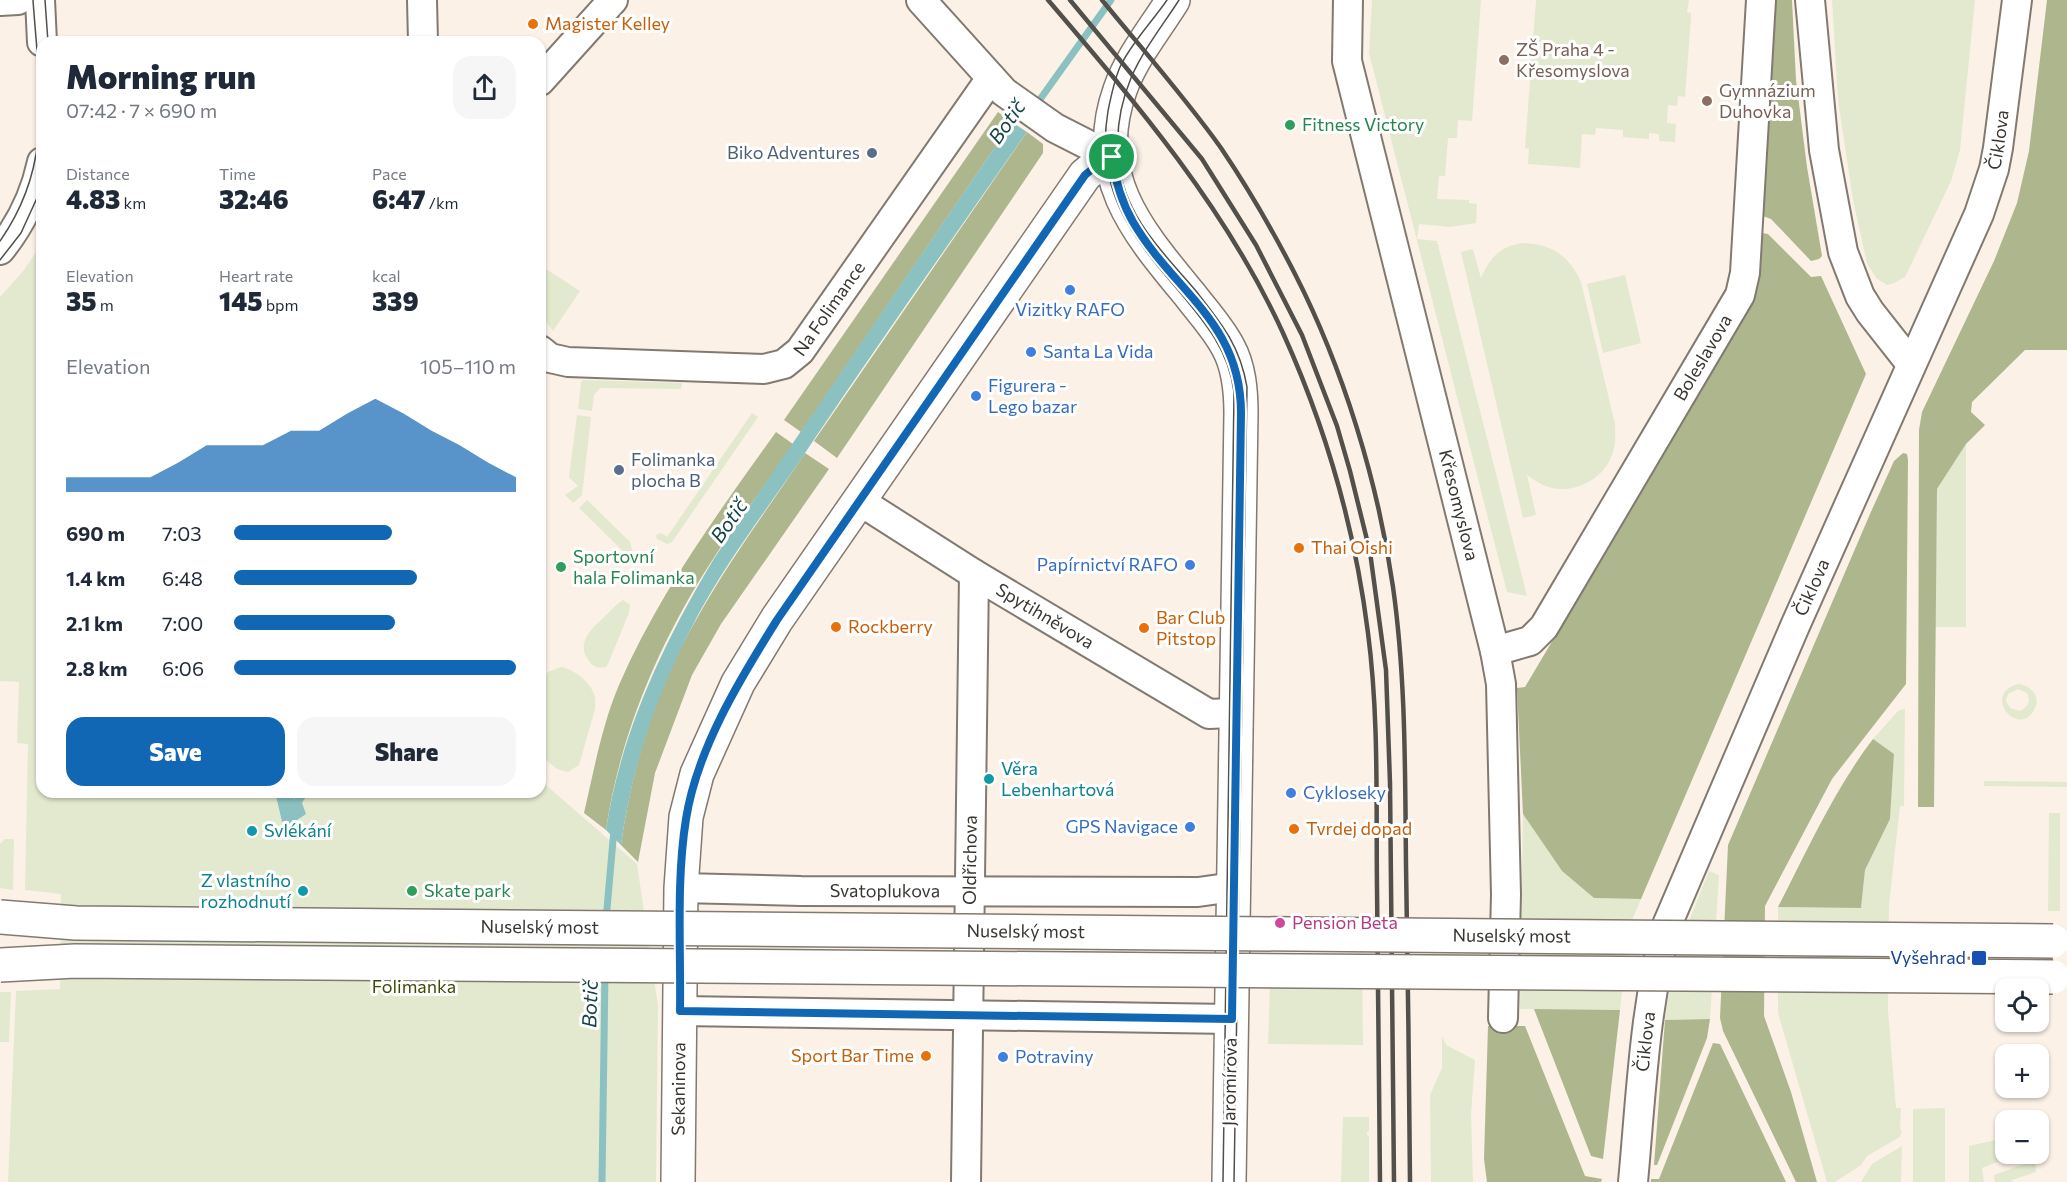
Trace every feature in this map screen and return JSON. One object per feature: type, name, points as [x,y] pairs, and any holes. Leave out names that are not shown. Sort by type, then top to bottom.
[{"type":"main road","points":[[1112,157],[1112,124],[1120,89],[1131,67],[1173,0]]},
{"type":"main road","name":"Sekaninova","points":[[678,1182],[681,888],[684,836],[697,774],[738,683],[777,620],[1085,175],[1112,157]]},
{"type":"main road","name":"Jaromírova","points":[[1112,157],[1121,198],[1133,222],[1215,326],[1229,348],[1238,373],[1241,413],[1229,1182]]},
{"type":"main road","name":"Nuselský most","points":[[0,917],[76,923],[2060,941]]},
{"type":"main road","name":"Nuselský most","points":[[0,964],[75,961],[2060,977]]},
{"type":"street","points":[[0,1],[18,0]]},
{"type":"street","points":[[40,0],[42,36]]},
{"type":"street","points":[[422,0],[423,36]]},
{"type":"street","points":[[546,74],[613,0]]},
{"type":"street","points":[[921,0],[997,85],[1055,128],[1112,157]]},
{"type":"street","name":"Křesomyslova","points":[[1348,0],[1347,61],[1495,651],[1501,684],[1506,894],[1503,1018]]},
{"type":"street","name":"Boleslavova","points":[[1495,651],[1530,641],[1544,627],[1740,295],[1745,273],[1761,0]]},
{"type":"street","points":[[1810,0],[1824,150],[1843,252],[1860,296],[1911,364]]},
{"type":"street","name":"Čiklova","points":[[1633,1182],[1650,1005],[1658,957],[1667,925],[1800,615],[1979,214],[1994,169],[2002,127],[2017,0]]},
{"type":"street","name":"Na Folimance","points":[[546,355],[568,362],[764,369],[784,364],[800,351],[997,85]]},
{"type":"street","points":[[0,260],[36,184]]},
{"type":"street","points":[[0,250],[23,215]]},
{"type":"street","name":"Spytihněvova","points":[[858,500],[974,574],[1209,714],[1230,714],[1237,718]]},
{"type":"street","name":"Oldřichova","points":[[966,1182],[974,574]]},
{"type":"street","name":"Svatoplukova","points":[[681,888],[1198,892],[1234,887]]},
{"type":"street","points":[[680,1011],[1232,1019]]},
{"type":"green space","points":[[1372,0],[1481,0],[1472,121],[1458,120],[1457,138],[1448,138],[1445,176],[1439,176],[1437,199],[1469,200],[1469,203],[1477,204],[1476,223],[1450,227],[1419,224],[1417,239],[1437,241],[1527,596],[1507,592],[1369,53]]},
{"type":"green space","points":[[1536,0],[1689,0],[1687,12],[1691,13],[1691,17],[1685,97],[1678,96],[1677,106],[1668,105],[1667,123],[1676,124],[1675,142],[1659,141],[1659,134],[1649,133],[1649,139],[1623,137],[1623,130],[1596,128],[1595,135],[1582,134],[1580,168],[1528,164],[1529,149],[1525,148]]},
{"type":"green space","points":[[1769,0],[1792,0],[1796,80],[1807,167],[1822,256],[1811,261],[1771,219],[1763,216]]},
{"type":"green space","points":[[1832,0],[1975,0],[1960,150],[1951,181],[1905,277],[1887,285],[1876,278],[1867,263],[1853,200],[1838,100]]},
{"type":"green space","points":[[2047,0],[2067,0],[2067,350],[2025,350],[1972,402],[1971,412],[1985,425],[1966,444],[1937,489],[1934,807],[1918,807],[1919,430],[1922,412],[1994,261],[2017,203],[2029,151]]},
{"type":"green space","points":[[998,112],[1012,122],[801,432],[784,420]]},
{"type":"green space","points":[[1027,132],[1043,144],[1043,153],[837,458],[814,441]]},
{"type":"green space","points":[[1762,233],[1768,234],[1811,277],[1821,276],[1866,374],[1641,899],[1594,898],[1562,871],[1523,814],[1517,688],[1525,687],[1741,323],[1755,296],[1761,269]]},
{"type":"green space","points":[[1522,243],[1542,246],[1558,253],[1571,265],[1581,282],[1615,424],[1614,448],[1611,458],[1599,474],[1591,480],[1582,485],[1562,489],[1542,484],[1527,475],[1536,515],[1523,518],[1461,252],[1473,249],[1481,278],[1496,255],[1507,247]]},
{"type":"green space","name":"Folimanka","points":[[36,252],[36,798],[276,798],[284,830],[297,820],[305,798],[546,798],[546,785],[637,864],[658,1006],[656,1182],[8,1182],[16,991],[60,989],[61,894],[25,890],[28,744],[17,743],[19,682],[0,681],[0,297],[24,270]]},
{"type":"green space","points":[[546,269],[580,291],[553,331],[546,322]]},
{"type":"green space","points":[[1625,275],[1641,343],[1603,353],[1587,284]]},
{"type":"green space","points":[[583,380],[682,383],[681,389],[600,388],[594,395],[592,411],[578,409]]},
{"type":"green space","points":[[752,413],[758,417],[672,542],[667,544],[657,539],[656,535],[661,533],[667,537]]},
{"type":"green space","points":[[577,415],[591,417],[582,495],[573,503],[565,495],[578,486],[569,477]]},
{"type":"green space","points":[[776,432],[793,444],[695,587],[660,653],[632,722],[621,758],[606,830],[584,813],[603,732],[619,685],[652,618],[671,586],[711,523]]},
{"type":"green space","points":[[1966,444],[1966,627],[1935,627],[1937,489]]},
{"type":"green space","points":[[805,453],[829,469],[721,624],[692,675],[655,773],[638,862],[621,845],[632,785],[659,696],[685,640],[712,593]]},
{"type":"green space","points":[[1903,453],[1907,454],[1908,460],[1906,684],[1832,779],[1765,906],[1764,1016],[1791,1092],[1817,1182],[1796,1182],[1723,1031],[1720,1018],[1728,845],[1870,514],[1894,461]]},
{"type":"green space","points":[[587,500],[630,542],[633,554],[627,564],[619,556],[623,551],[579,508]]},
{"type":"green space","points":[[623,600],[630,605],[629,613],[608,664],[606,667],[596,667],[585,654],[584,642],[595,626]]},
{"type":"green space","points":[[561,667],[571,670],[585,681],[595,696],[595,709],[579,765],[568,772],[557,769],[546,760],[546,674]]},
{"type":"green space","points":[[2018,684],[2034,692],[2036,705],[2027,718],[2020,720],[2006,712],[2003,696],[2007,689]],"holes":[[[2018,689],[2027,693],[2029,701],[2025,708],[2020,711],[2010,708],[2006,701],[2008,694]]]},
{"type":"green space","points":[[1905,709],[1904,806],[1900,806],[1889,905],[1888,1010],[1896,1108],[1901,1108],[1900,1130],[1902,1130],[1900,1137],[1867,1156],[1861,1165],[1835,1182],[1827,1182],[1778,1013],[1778,907],[1861,908],[1865,870],[1890,819],[1894,755],[1873,739],[1899,710]]},
{"type":"green space","points":[[1873,739],[1894,754],[1890,819],[1865,870],[1861,908],[1778,907],[1833,800]]},
{"type":"green space","points":[[1984,781],[2067,782],[2067,787],[1984,786]]},
{"type":"green space","points":[[2049,813],[2060,813],[2060,911],[2048,911]]},
{"type":"green space","points":[[1523,814],[1562,871],[1594,898],[1641,899],[1629,927],[1620,1010],[1520,1009]]},
{"type":"green space","points":[[5,839],[14,839],[13,890],[0,888],[0,844]]},
{"type":"green space","points":[[1709,871],[1719,875],[1710,1019],[1665,1020],[1675,956]]},
{"type":"green space","points":[[1271,954],[1319,956],[1362,968],[1363,1045],[1268,1044]]},
{"type":"green space","points":[[0,992],[11,992],[9,1042],[0,1042]]},
{"type":"green space","points":[[1534,1009],[1620,1010],[1603,1159],[1591,1156]]},
{"type":"green space","points":[[1710,1019],[1707,1038],[1657,1165],[1654,1165],[1665,1020]]},
{"type":"green space","points":[[1488,1026],[1525,1026],[1585,1176],[1602,1179],[1601,1182],[1487,1182],[1484,1159]]},
{"type":"green space","points":[[1442,1036],[1446,1045],[1475,1060],[1471,1114],[1473,1182],[1431,1182],[1430,1095],[1442,1068]]},
{"type":"green space","points":[[1713,1043],[1720,1044],[1786,1182],[1651,1182],[1651,1179],[1659,1179]]},
{"type":"green space","points":[[1945,1108],[1945,1182],[1913,1182],[1913,1109]]},
{"type":"green space","points":[[1343,1117],[1369,1117],[1367,1135],[1369,1136],[1369,1182],[1341,1182]]},
{"type":"green space","points":[[1995,1140],[1995,1163],[1982,1168],[1984,1182],[1969,1182],[1969,1146]]},
{"type":"green space","points":[[1902,1146],[1901,1182],[1861,1182],[1872,1164]]},
{"type":"green space","points":[[2024,1164],[2035,1164],[2036,1172],[2012,1180],[2012,1182],[1995,1182],[1994,1175]]},
{"type":"water","points":[[1012,122],[1027,132],[739,548],[698,615],[671,670],[649,727],[632,785],[621,845],[606,830],[622,758],[647,688],[696,589],[715,557]]},
{"type":"water","points":[[276,798],[305,798],[302,803],[306,814],[297,820],[299,827],[284,830]]},
{"type":"waterway","name":"Botič","points":[[1036,105],[1111,0]]},
{"type":"waterway","name":"Botič","points":[[606,920],[614,829]]},
{"type":"waterway","name":"Botič","points":[[602,1182],[605,973]]},
{"type":"tram line","points":[[33,0],[36,38]]},
{"type":"tram line","points":[[45,0],[48,36]]},
{"type":"tram line","points":[[1167,0],[1136,41],[1120,67],[1109,105],[1105,139],[1107,164],[1120,209],[1145,250],[1214,337],[1227,363],[1234,392],[1223,1182]]},
{"type":"tram line","points":[[1179,0],[1147,48],[1131,78],[1121,110],[1118,159],[1126,192],[1138,218],[1228,335],[1240,359],[1247,387],[1234,1182]]},
{"type":"tram line","points":[[0,241],[17,212],[29,183],[36,154]]},
{"type":"tram line","points":[[0,260],[21,233],[36,200]]},
{"type":"railway","points":[[1048,0],[1177,158],[1235,243],[1283,333],[1313,405],[1337,480],[1347,517],[1362,594],[1374,696],[1380,1182]]},
{"type":"railway","points":[[1070,0],[1202,159],[1256,245],[1302,335],[1337,426],[1350,471],[1370,552],[1386,670],[1390,783],[1394,1182]]},
{"type":"railway","points":[[1102,0],[1207,129],[1231,163],[1269,226],[1295,274],[1328,348],[1368,467],[1393,587],[1403,691],[1410,1182]]},
{"type":"railway","points":[[1810,949],[1895,950]]},
{"type":"place","name":"Magister Kelley","points":[[533,24]]},
{"type":"place","name":"ZŠ Praha 4 - Křesomyslova","points":[[1504,60]]},
{"type":"place","name":"Gymnázium Duhovka","points":[[1707,101]]},
{"type":"place","name":"Fitness Victory","points":[[1290,125]]},
{"type":"place","name":"Biko Adventures","points":[[872,153]]},
{"type":"place","name":"Vizitky RAFO","points":[[1070,290]]},
{"type":"place","name":"Santa La Vida","points":[[1031,352]]},
{"type":"place","name":"Figurera - Lego bazar","points":[[976,396]]},
{"type":"place","name":"Folimanka plocha B","points":[[619,470]]},
{"type":"place","name":"Thai Oishi","points":[[1299,548]]},
{"type":"place","name":"Papírnictví RAFO","points":[[1190,565]]},
{"type":"place","name":"Sportovní hala Folimanka","points":[[561,567]]},
{"type":"place","name":"Rockberry","points":[[836,627]]},
{"type":"place","name":"Bar Club Pitstop","points":[[1144,628]]},
{"type":"place","name":"Věra Lebenhartová","points":[[989,779]]},
{"type":"place","name":"Cykloseky","points":[[1291,793]]},
{"type":"place","name":"GPS Navigace","points":[[1190,827]]},
{"type":"place","name":"Tvrdej dopad","points":[[1294,829]]},
{"type":"place","name":"Svlékání","points":[[252,831]]},
{"type":"place","name":"Z vlastního rozhodnutí","points":[[303,891]]},
{"type":"place","name":"Skate park","points":[[412,891]]},
{"type":"place","name":"Pension Beta","points":[[1280,923]]},
{"type":"place","name":"Vyšehrad","points":[[1979,958]]},
{"type":"place","name":"Sport Bar Time","points":[[926,1056]]},
{"type":"place","name":"Potraviny","points":[[1003,1057]]},
{"type":"route","points":[[1112,157],[1121,198],[1133,222],[1215,326],[1229,348],[1240,385],[1232,1019],[680,1011],[681,888],[686,817],[697,774],[738,683],[777,620],[858,500],[1085,175],[1112,157]]}]
